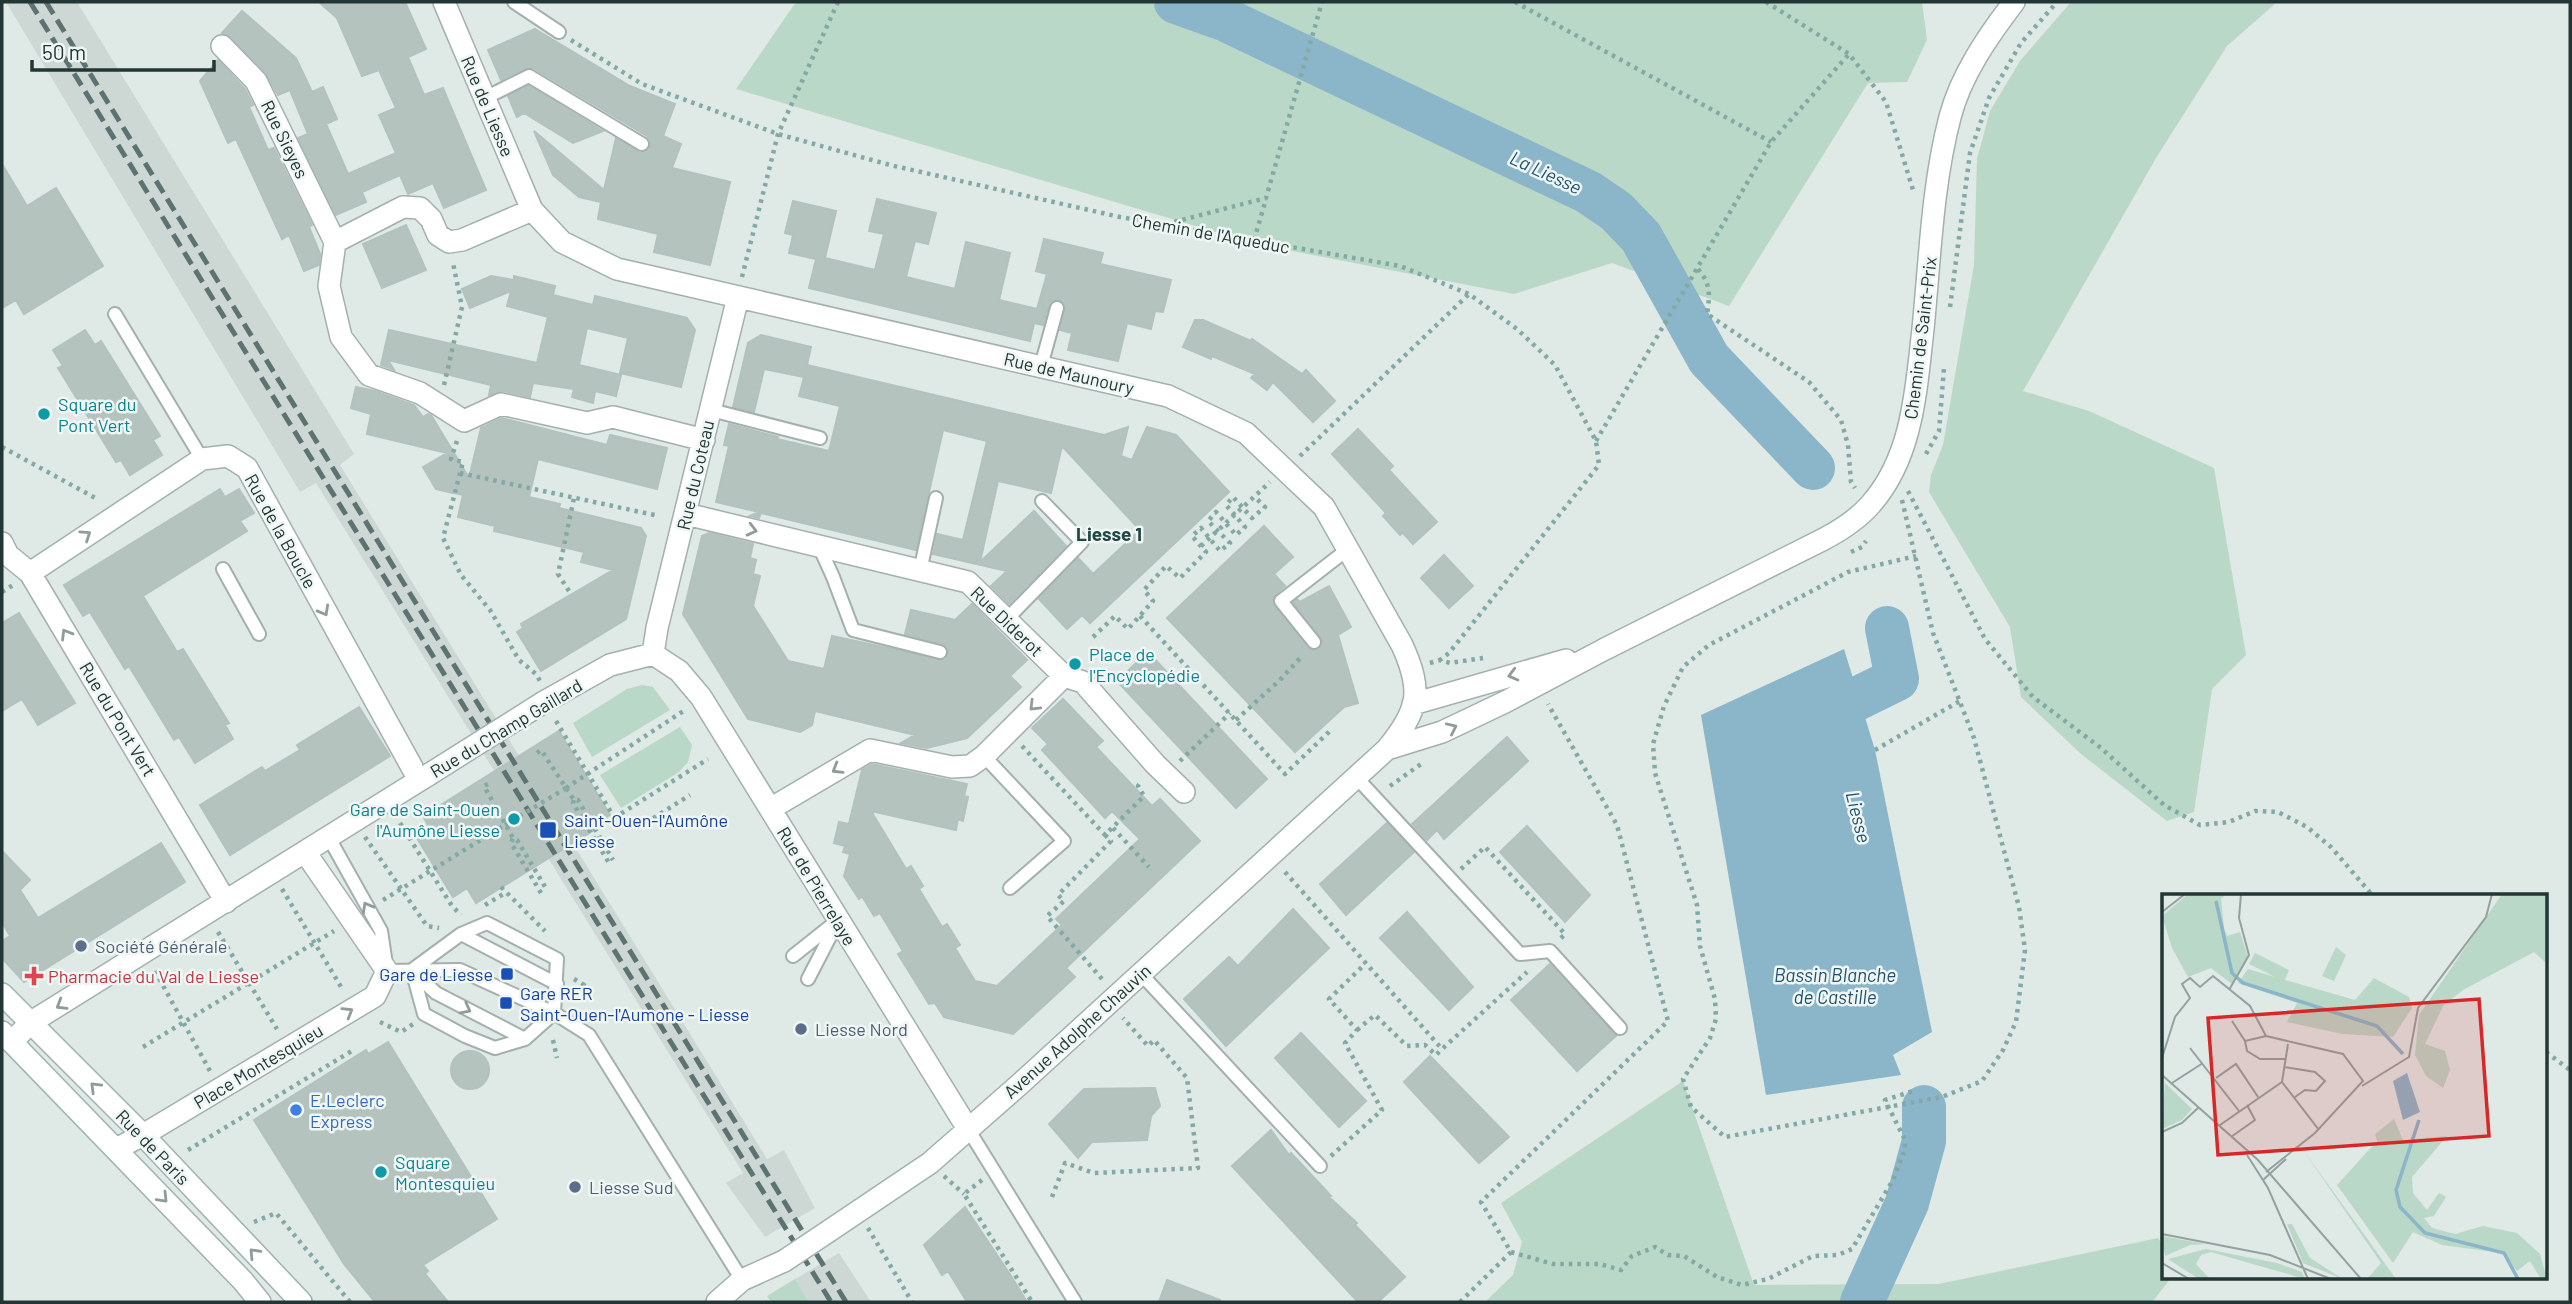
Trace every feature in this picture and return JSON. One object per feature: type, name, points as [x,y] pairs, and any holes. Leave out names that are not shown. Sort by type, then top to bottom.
[{"type":"street","name":"Rue de Liesse","points":[[444,2],[532,210]]},
{"type":"street","name":"Chemin de Saint-Prix","points":[[1387,749],[1442,732],[1505,702],[1824,540],[1871,505],[1894,470],[1912,413],[1938,172],[1951,114],[1971,65],[2014,2]]},
{"type":"street","name":"Rue Sieyes","points":[[222,46],[256,81],[335,242]]},
{"type":"street","points":[[532,210],[462,240],[449,242],[438,235],[431,219],[420,208],[403,207],[335,242],[329,286],[341,337],[369,375],[420,393],[464,421],[501,404],[587,423],[613,417],[704,440]]},
{"type":"street","name":"Rue de Maunoury","points":[[532,210],[562,242],[617,269],[1168,396],[1246,433],[1324,507],[1402,645],[1412,668],[1415,684],[1413,704],[1408,720],[1387,749]]},
{"type":"street","name":"Rue du Coteau","points":[[653,654],[657,628],[738,297]]},
{"type":"street","name":"Rue de la Boucle","points":[[202,459],[229,456],[247,468],[424,778]]},
{"type":"street","points":[[22,578],[202,459]]},
{"type":"street","name":"Rue Diderot","points":[[686,514],[968,582],[1064,677],[1083,682],[1184,792]]},
{"type":"street","name":"Rue du Pont Vert","points":[[2,544],[140,755],[226,902]]},
{"type":"street","name":"Chemin de Saint-Prix","points":[[1413,704],[1603,650]]},
{"type":"street","name":"Rue du Champ Gaillard","points":[[7,1037],[424,778],[543,694],[610,665],[653,654]]},
{"type":"street","name":"Rue de Pierrelaye","points":[[653,654],[679,671],[701,697],[968,1129]]},
{"type":"street","points":[[770,809],[870,750],[952,767],[989,762],[1064,677]]},
{"type":"street","name":"Avenue Adolphe Chauvin","points":[[723,1300],[742,1280],[784,1261],[930,1163],[1387,749]]},
{"type":"street","points":[[306,852],[387,971]]},
{"type":"street","name":"Place Montesquieu","points":[[116,1149],[375,996],[387,971]]},
{"type":"street","name":"Rue de Paris","points":[[2,993],[143,1135],[302,1302]]},
{"type":"street","name":"Rue de Paris","points":[[7,1037],[243,1281],[260,1302]]},
{"type":"lane","points":[[514,2],[559,32]]},
{"type":"lane","points":[[485,99],[529,76],[642,144]]},
{"type":"lane","points":[[1041,366],[1057,308]]},
{"type":"lane","points":[[116,314],[202,459]]},
{"type":"lane","points":[[711,410],[820,438]]},
{"type":"lane","points":[[920,571],[936,498]]},
{"type":"lane","points":[[1006,620],[1082,542],[1042,501]]},
{"type":"lane","points":[[819,546],[853,630],[940,652]]},
{"type":"lane","points":[[1314,642],[1282,601],[1348,549]]},
{"type":"lane","points":[[223,569],[259,634]]},
{"type":"lane","points":[[989,762],[1064,841],[1010,888]]},
{"type":"lane","points":[[1356,777],[1520,954],[1550,951],[1620,1028]]},
{"type":"lane","points":[[329,838],[381,931],[387,971],[460,970],[554,1013],[589,1035],[742,1280]]},
{"type":"lane","points":[[793,956],[838,921]]},
{"type":"lane","points":[[808,979],[838,921]]},
{"type":"lane","points":[[487,923],[556,959],[554,1013],[525,1039],[495,1048],[465,1036],[424,1014],[412,971],[467,931],[487,923]]},
{"type":"lane","points":[[467,931],[557,984]]},
{"type":"lane","points":[[412,971],[436,993],[525,1039]]},
{"type":"lane","points":[[1141,974],[1320,1166]]},
{"type":"lane","points":[[968,1129],[1075,1302]]},
{"type":"path","points":[[738,297],[778,134],[838,2]]},
{"type":"path","points":[[1254,240],[1322,2]]},
{"type":"path","points":[[1515,2],[1771,142]]},
{"type":"path","points":[[1766,2],[1849,54],[1886,102],[1920,214],[1934,222],[1960,230]]},
{"type":"path","points":[[1950,309],[1970,153],[1989,99],[2021,43],[2057,2]]},
{"type":"path","name":"Chemin de l'Aqueduc","points":[[559,32],[642,84],[778,134],[890,165],[1120,217],[1400,266],[1468,294],[1517,329],[1555,365],[1596,442]]},
{"type":"path","points":[[1412,668],[1440,660],[1449,653],[1599,465],[1596,442],[1771,142],[1849,54]]},
{"type":"path","points":[[1164,225],[1266,198]]},
{"type":"path","points":[[439,405],[462,307],[449,242]]},
{"type":"path","points":[[1698,269],[1708,280],[1710,294],[1707,314],[1808,382],[1841,419],[1848,445],[1851,482],[1857,490],[1849,498]]},
{"type":"path","points":[[1310,447],[1468,294]]},
{"type":"path","points":[[1925,457],[1939,431],[1944,363]]},
{"type":"path","points":[[2,447],[121,511]]},
{"type":"path","points":[[451,459],[463,462],[443,538],[461,575],[490,610],[519,660],[536,674],[543,694],[620,827],[630,820],[644,824],[690,794]]},
{"type":"path","points":[[460,473],[659,516]]},
{"type":"path","points":[[1908,491],[1985,639],[2033,697],[2101,748],[2164,805],[2200,825],[2230,822],[2255,811],[2278,812],[2307,827],[2331,847],[2371,894]]},
{"type":"path","points":[[1093,637],[1115,616],[1128,629],[1153,601],[1144,590],[1166,566],[1180,578],[1206,552],[1192,536],[1200,528],[1209,538],[1220,551],[1230,543],[1217,530],[1208,521],[1216,512],[1226,523],[1236,534],[1245,527],[1234,515],[1226,505],[1233,497],[1242,507],[1252,518],[1265,507],[1254,496],[1242,507],[1234,515],[1226,523],[1217,530],[1209,538],[1201,546]]},
{"type":"path","points":[[569,592],[558,575],[574,498]]},
{"type":"path","points":[[1901,499],[1916,556],[1933,633],[1974,738],[2019,906],[2025,950],[2016,1022],[2003,1051],[1982,1082],[1942,1097],[1725,1137],[1691,1107],[1683,1079],[1710,1038],[1716,1019],[1715,999],[1700,946],[1698,905],[1655,773],[1653,744],[1664,706],[1683,667],[1709,645],[1848,572],[1916,556]]},
{"type":"path","points":[[2,592],[22,578]]},
{"type":"path","points":[[1140,615],[1285,774],[1332,729]]},
{"type":"path","points":[[1440,660],[1450,663],[1491,657]]},
{"type":"path","points":[[1236,720],[1294,664]]},
{"type":"path","points":[[1546,700],[1617,825],[1668,1021],[1481,1202],[1511,1252],[1553,1264],[1601,1264],[1621,1270],[1632,1256],[1655,1247],[1668,1255],[1684,1256],[1717,1277],[1742,1285],[1768,1279],[1794,1263],[1813,1256],[1838,1255],[1852,1249],[1893,1180],[1905,1149],[1905,1140],[1885,1100],[1913,1091]]},
{"type":"path","points":[[1875,750],[1960,701]]},
{"type":"path","points":[[1105,835],[1144,796],[1138,786],[1230,713]]},
{"type":"path","points":[[375,905],[677,717]]},
{"type":"path","points":[[989,762],[1020,743],[1111,841],[1058,895],[1064,901],[1047,916],[1089,965]]},
{"type":"path","points":[[537,752],[541,750],[574,802],[578,800],[611,861]]},
{"type":"path","points":[[614,818],[708,759]]},
{"type":"path","points":[[488,784],[484,786],[505,825],[547,890]]},
{"type":"path","points":[[400,823],[467,931]]},
{"type":"path","points":[[1112,828],[1149,867]]},
{"type":"path","points":[[365,836],[427,926],[445,929]]},
{"type":"path","points":[[515,839],[511,843],[541,893]]},
{"type":"path","points":[[1320,1166],[1382,1110],[1345,1044],[1357,1030],[1375,1015],[1407,1046],[1425,1045],[1436,1055],[1550,951],[1564,934],[1485,847],[1450,878]]},
{"type":"path","points":[[1270,855],[1442,1049]]},
{"type":"path","points":[[279,885],[354,1008]]},
{"type":"path","points":[[213,923],[288,1048]]},
{"type":"path","points":[[143,1047],[339,928]]},
{"type":"path","points":[[1357,1030],[1329,999],[1365,964]]},
{"type":"path","points":[[155,970],[211,1073]]},
{"type":"path","points":[[1052,1197],[1065,1163],[1094,1172],[1198,1168],[1187,1078],[1154,1040],[1148,1046],[1109,1002]]},
{"type":"path","points":[[552,1040],[557,1058]]},
{"type":"path","points":[[186,1151],[355,1049]]},
{"type":"path","points":[[2548,1054],[2570,1070]]},
{"type":"path","points":[[179,1143],[194,1162]]},
{"type":"path","points":[[964,1194],[994,1170]]},
{"type":"path","points":[[941,1174],[964,1194],[1032,1302]]},
{"type":"path","points":[[858,1211],[912,1302]]},
{"type":"path","points":[[247,1226],[276,1213],[349,1302]]},
{"type":"path","points":[[1460,1302],[1511,1252]]},
{"type":"shaded area","points":[[6,2],[77,2],[354,454],[340,465],[767,1159],[784,1150],[815,1208],[765,1237],[726,1183],[743,1173],[316,483],[300,492]]},
{"type":"shaded area","points":[[839,1253],[871,1302],[809,1302],[795,1279]]},
{"type":"green space","points":[[796,2],[1922,2],[1927,40],[1907,82],[1868,83],[1729,306],[1612,263],[1514,294],[1256,244],[736,89]]},
{"type":"green space","points":[[2071,2],[2277,2],[2227,46],[2156,158],[2023,391],[2089,411],[2214,468],[2246,655],[2212,689],[2194,812],[2167,821],[2081,754],[2021,697],[2010,627],[1929,492],[1931,475],[1943,445],[1974,265],[1977,159],[1990,111],[2020,61]]},
{"type":"green space","points":[[642,685],[653,687],[670,710],[592,757],[573,723],[627,689]]},
{"type":"green space","points":[[680,727],[692,745],[688,762],[679,772],[621,808],[600,775]]},
{"type":"green space","points":[[1683,1081],[1754,1285],[1939,1284],[2158,1238],[2162,1244],[2162,1280],[2169,1280],[2152,1302],[1485,1302],[1513,1275],[1522,1242],[1501,1203]]},
{"type":"green space","points":[[795,1279],[809,1302],[771,1302],[767,1296]]},
{"type":"water","name":"Bassin Blanche de Castille","points":[[1844,649],[1875,750],[1932,1032],[1893,1055],[1901,1075],[1766,1095],[1701,715]]},
{"type":"building","points":[[319,2],[405,2],[426,49],[408,57],[424,95],[443,88],[486,190],[444,208],[433,183],[408,194],[400,175],[362,192],[366,202],[336,215],[298,138],[308,134],[290,90],[278,95],[265,72],[231,37],[222,33],[242,11],[296,58],[312,92],[323,87],[337,119],[326,124],[348,174],[396,153],[379,115],[396,108],[379,70],[362,76],[337,18]]},
{"type":"building","points":[[535,29],[630,86],[675,104],[663,136],[681,144],[672,168],[730,182],[710,265],[654,252],[658,234],[598,219],[601,202],[579,197],[553,175],[534,131],[604,190],[616,138],[641,153],[649,149],[651,143],[647,136],[533,68],[525,68],[501,80],[488,50]]},
{"type":"building","points":[[218,60],[245,89],[253,105],[249,107],[268,150],[274,148],[312,225],[309,227],[320,254],[319,265],[304,271],[289,235],[282,239],[236,139],[228,143],[200,81]]},
{"type":"building","points":[[529,86],[603,131],[573,143],[524,113],[517,117],[508,96]]},
{"type":"building","points":[[2,164],[27,206],[56,188],[103,266],[24,314],[16,300],[2,308]]},
{"type":"building","points":[[877,199],[936,213],[928,244],[915,241],[906,277],[955,289],[966,242],[1010,253],[999,300],[1037,309],[1047,274],[1036,271],[1044,239],[1103,253],[1100,264],[1171,280],[1163,312],[1155,311],[1151,329],[1127,323],[1118,361],[1068,350],[1072,333],[1060,330],[1066,306],[1059,299],[1050,302],[1043,325],[1034,323],[1030,341],[809,288],[816,259],[789,253],[793,235],[785,233],[793,201],[836,211],[825,258],[875,270],[884,234],[869,231]]},
{"type":"building","points":[[406,225],[426,270],[382,288],[363,244]]},
{"type":"building","points":[[491,276],[514,280],[514,276],[555,286],[553,295],[593,305],[595,296],[687,318],[695,330],[681,387],[620,373],[628,338],[587,328],[579,365],[621,375],[616,396],[595,391],[593,403],[572,397],[574,389],[533,383],[530,397],[504,391],[489,395],[491,385],[388,360],[394,370],[381,365],[389,330],[537,363],[548,317],[507,306],[511,291],[470,308],[462,289]]},
{"type":"building","points":[[1195,320],[1203,320],[1251,341],[1252,339],[1302,374],[1306,370],[1335,401],[1313,422],[1273,382],[1267,390],[1251,378],[1255,374],[1183,347]]},
{"type":"building","points":[[85,330],[95,345],[101,341],[160,436],[153,440],[162,455],[130,475],[121,460],[116,462],[58,368],[63,366],[53,350]]},
{"type":"building","points":[[761,335],[811,347],[807,365],[1104,435],[1128,427],[1121,456],[1132,460],[1147,427],[1176,435],[1229,492],[1090,623],[1082,615],[1067,629],[1039,599],[1078,558],[1093,574],[1140,530],[1062,446],[1051,493],[998,481],[980,562],[1034,511],[1066,546],[1009,604],[991,586],[1007,571],[933,554],[937,534],[963,540],[987,441],[943,430],[916,550],[761,513],[759,518],[750,516],[759,512],[716,502],[729,446],[724,445],[729,424],[829,451],[840,406],[799,396],[804,377],[764,369],[754,412],[733,407],[748,343]]},
{"type":"building","points":[[356,387],[414,405],[423,417],[431,415],[469,478],[481,428],[502,418],[607,445],[610,435],[667,448],[657,489],[538,459],[529,497],[560,504],[559,508],[641,528],[646,536],[626,619],[541,671],[517,632],[523,628],[521,624],[613,570],[581,562],[584,552],[494,531],[495,526],[458,517],[463,495],[436,489],[423,467],[447,453],[367,434],[371,414],[351,408]]},
{"type":"building","points":[[1358,429],[1393,466],[1389,470],[1437,522],[1413,544],[1403,533],[1400,535],[1383,516],[1386,513],[1332,454]]},
{"type":"building","points":[[220,489],[225,497],[239,489],[254,513],[240,521],[247,531],[143,596],[177,652],[183,649],[229,723],[225,725],[233,739],[195,763],[179,737],[174,740],[129,666],[125,669],[90,612],[83,616],[64,585]]},
{"type":"building","points":[[1264,526],[1293,557],[1274,574],[1285,586],[1275,595],[1273,603],[1307,647],[1312,650],[1319,649],[1322,640],[1293,602],[1297,599],[1300,602],[1329,586],[1351,627],[1338,635],[1358,703],[1344,707],[1295,752],[1167,618]]},
{"type":"building","points":[[709,533],[753,544],[750,558],[756,560],[753,574],[760,576],[753,606],[788,661],[824,669],[832,636],[943,660],[949,653],[946,645],[905,634],[911,610],[955,620],[972,604],[1027,660],[1010,676],[1021,687],[967,738],[927,748],[901,743],[915,735],[815,711],[812,725],[800,732],[748,719],[683,614],[702,536]]},
{"type":"building","points":[[1444,555],[1473,586],[1449,608],[1421,578]]},
{"type":"building","points":[[19,613],[75,703],[38,725],[22,699],[2,711],[2,623]]},
{"type":"building","points":[[1148,652],[1267,779],[1236,808],[1117,681]]},
{"type":"building","points":[[1063,699],[1103,741],[1096,747],[1152,806],[1160,799],[1200,841],[1066,968],[1075,977],[1013,1034],[944,1017],[935,1003],[929,1004],[898,954],[903,951],[880,913],[874,916],[862,896],[859,899],[844,876],[850,854],[843,852],[845,846],[834,843],[839,822],[849,824],[862,770],[872,764],[967,784],[964,796],[968,797],[963,821],[958,819],[956,830],[871,811],[906,869],[911,866],[923,886],[919,889],[942,927],[947,924],[960,945],[955,948],[975,981],[997,986],[1062,925],[1056,919],[1140,839],[1112,811],[1105,818],[1042,750],[1048,744],[1032,728]]},
{"type":"building","points":[[359,707],[390,756],[230,855],[200,805],[262,767],[265,771],[300,750],[297,745]]},
{"type":"building","name":"Gare de Saint-Ouen l'Aumône Liesse","points":[[559,731],[610,815],[597,823],[599,827],[476,903],[467,888],[453,897],[414,833],[428,825],[423,816]]},
{"type":"building","points":[[1507,737],[1528,761],[1444,839],[1437,830],[1427,840],[1412,824]]},
{"type":"building","points":[[1387,823],[1414,852],[1346,915],[1320,884]]},
{"type":"building","points":[[1527,826],[1590,895],[1565,922],[1500,852]]},
{"type":"building","points":[[161,843],[185,882],[24,982],[2,958],[2,941],[10,936],[2,922],[2,851],[30,880],[20,890],[38,918]]},
{"type":"building","points":[[1293,909],[1329,948],[1226,1046],[1184,999],[1229,957],[1238,966]]},
{"type":"building","points":[[1407,912],[1473,987],[1449,1010],[1380,938]]},
{"type":"building","points":[[1550,964],[1616,1036],[1577,1071],[1511,1000]]},
{"type":"building","points":[[1301,1033],[1366,1101],[1339,1127],[1275,1058]]},
{"type":"building","name":"Square Montesquieu","points":[[388,1042],[497,1219],[423,1265],[428,1271],[425,1274],[448,1302],[375,1302],[344,1264],[254,1120],[366,1050],[368,1054]]},
{"type":"building","points":[[470,1051],[484,1056],[489,1070],[484,1084],[470,1089],[456,1084],[451,1070],[456,1056]]},
{"type":"building","points":[[1430,1056],[1509,1137],[1479,1163],[1404,1082]]},
{"type":"building","points":[[1155,1088],[1160,1106],[1151,1116],[1147,1140],[1092,1142],[1078,1158],[1049,1124],[1084,1089]]},
{"type":"building","points":[[1271,1130],[1289,1155],[1291,1153],[1405,1277],[1378,1302],[1358,1302],[1232,1166]]},
{"type":"building","points":[[965,1207],[1027,1302],[967,1302],[948,1271],[942,1275],[924,1245]]},
{"type":"building","points":[[1167,1280],[1220,1300],[1220,1302],[1159,1302]]},
{"type":"waterway","name":"La Liesse","points":[[1176,2],[1224,19],[1588,192],[1616,211],[1641,237],[1709,359],[1813,468]]},
{"type":"waterway","name":"Liesse","points":[[1841,739],[1834,710],[1897,679],[1887,628]]},
{"type":"waterway","name":"Liesse","points":[[1862,1302],[1907,1203],[1924,1141],[1924,1107]]},
{"type":"railway","points":[[30,2],[831,1302]]},
{"type":"railway","points":[[46,2],[846,1302]]},
{"type":"place","name":"Square du Pont Vert","points":[[44,414]]},
{"type":"place","name":"Place de l'Encyclopédie","points":[[1075,664]]},
{"type":"place","name":"Gare de Saint-Ouen l'Aumône Liesse","points":[[514,819]]},
{"type":"place","name":"Saint-Ouen-l'Aumône Liesse","points":[[548,830]]},
{"type":"place","name":"Société Générale","points":[[81,946]]},
{"type":"place","name":"Gare de Liesse","points":[[507,974]]},
{"type":"place","name":"Pharmacie du Val de Liesse","points":[[34,976]]},
{"type":"place","name":"Gare RER Saint-Ouen-l'Aumone - Liesse","points":[[506,1003]]},
{"type":"place","name":"Liesse Nord","points":[[801,1029]]},
{"type":"place","name":"E.Leclerc Express","points":[[296,1110]]},
{"type":"place","name":"Square Montesquieu","points":[[381,1172]]},
{"type":"place","name":"Liesse Sud","points":[[575,1187]]},
{"type":"district","name":"Liesse 1","points":[[1109,533]]}]
